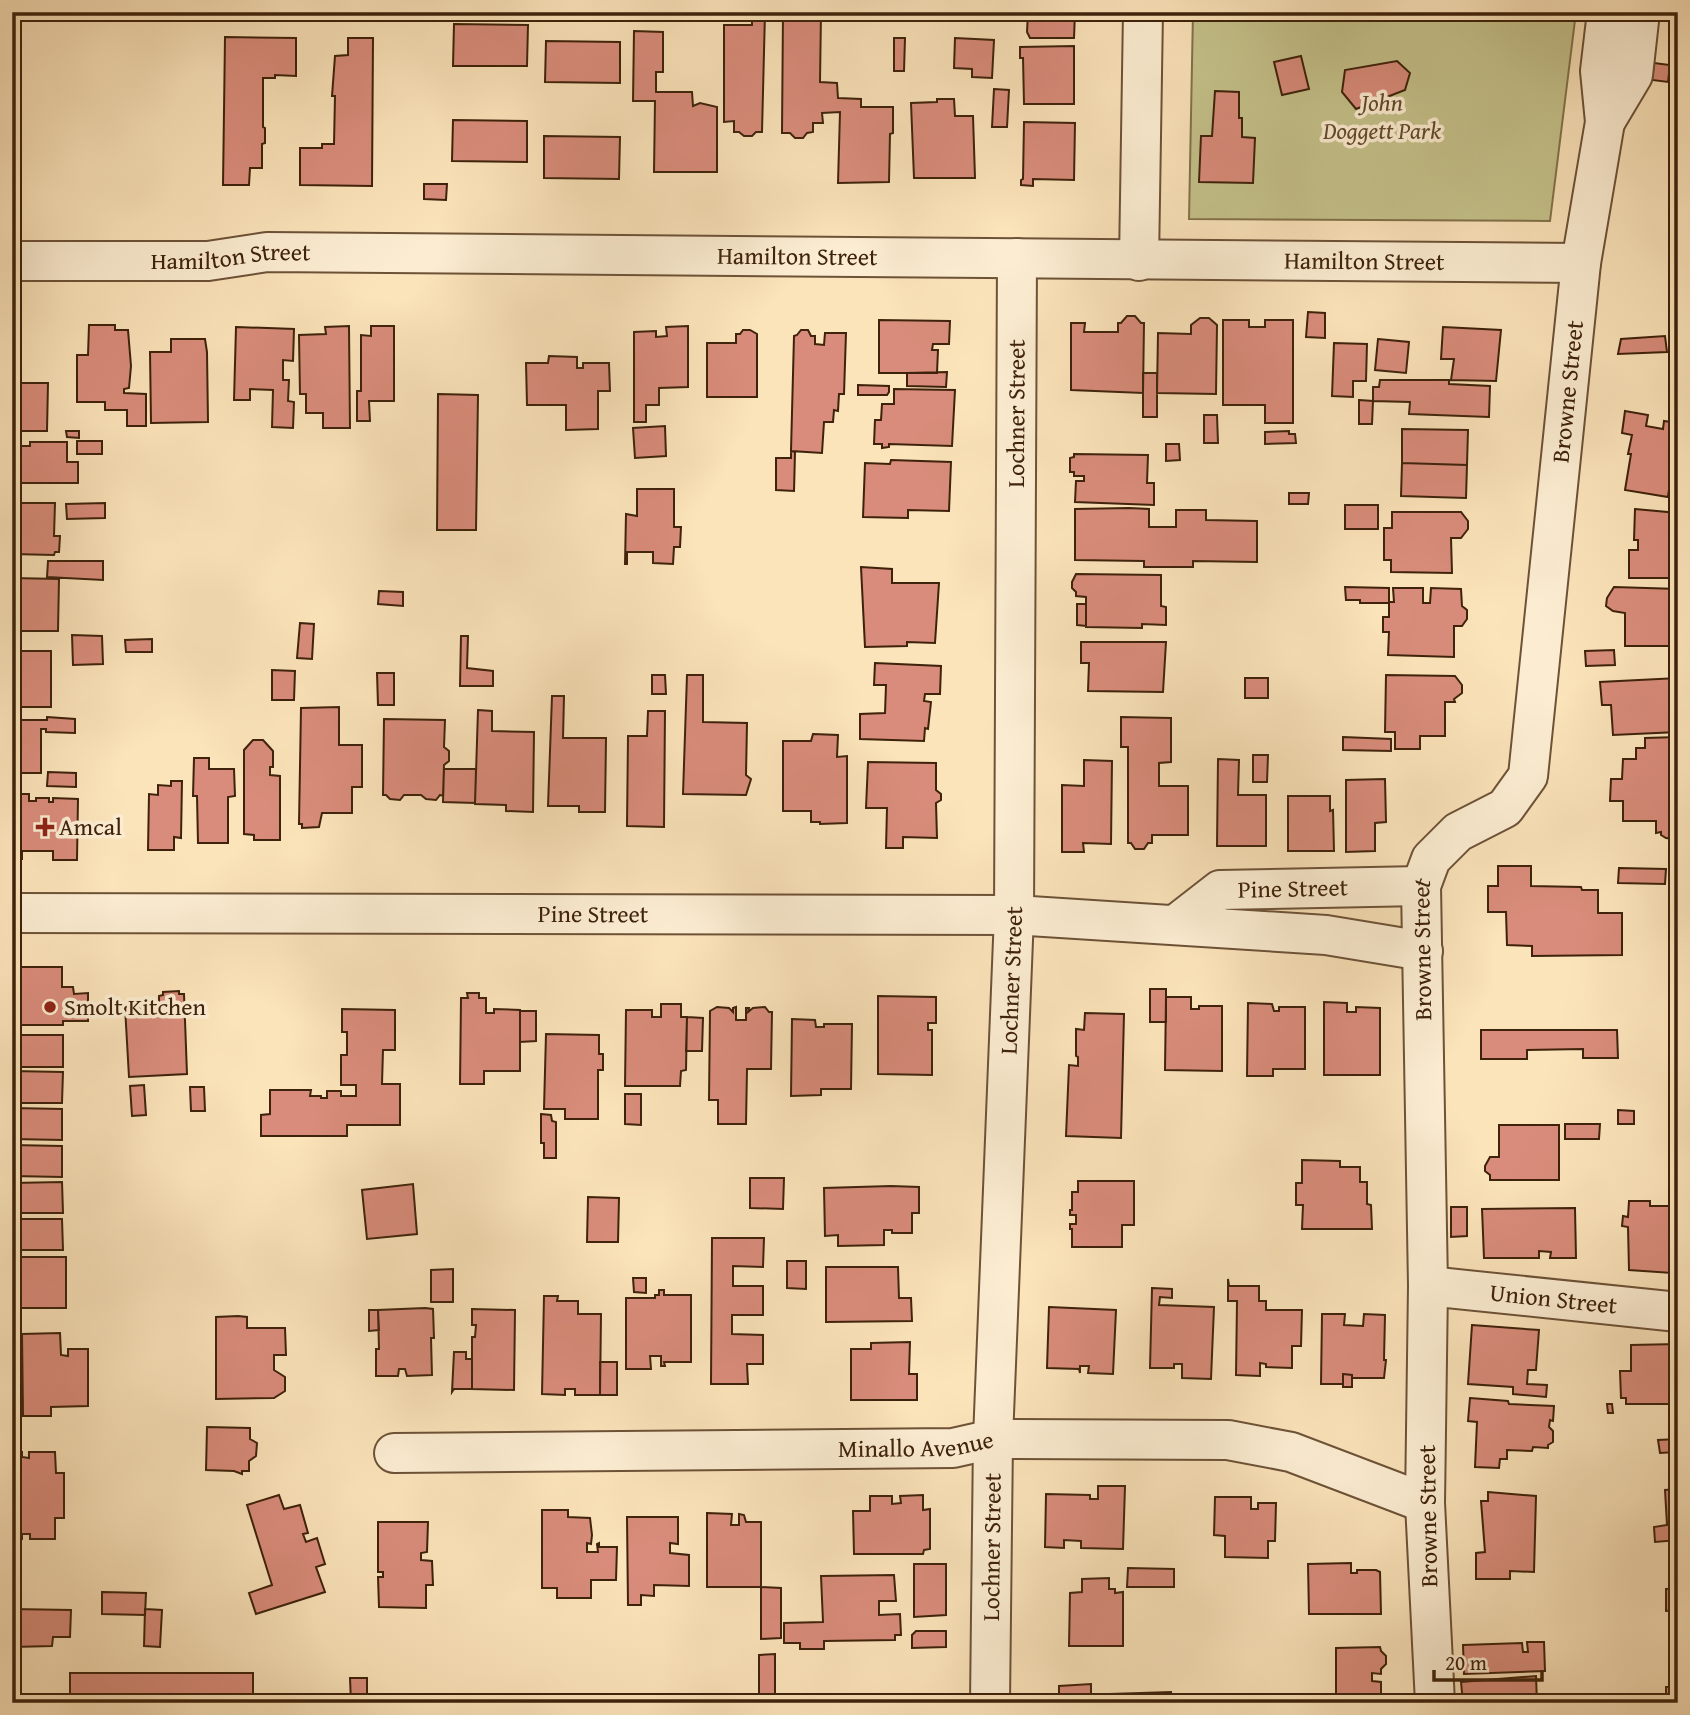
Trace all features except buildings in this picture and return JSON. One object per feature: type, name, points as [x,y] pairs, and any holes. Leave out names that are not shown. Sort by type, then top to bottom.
[{"type":"street","points":[[1139,261],[1143,12]]},
{"type":"street","name":"Browne Street","points":[[1435,1703],[1425,1503],[1428,1286],[1421,886],[1431,859],[1458,832],[1505,808],[1528,776],[1581,262],[1605,122],[1600,71],[1607,12]]},
{"type":"street","name":"Browne Street","points":[[1605,122],[1633,75],[1640,12]]},
{"type":"street","name":"Hamilton Street","points":[[12,261],[208,261],[267,252],[1139,261],[1581,262]]},
{"type":"street","name":"Lochner Street","points":[[990,1703],[993,1439],[1014,915],[1017,258]]},
{"type":"street","name":"Pine Street","points":[[1175,925],[1220,890],[1421,886]]},
{"type":"street","name":"Pine Street","points":[[12,913],[1014,915],[1326,934],[1423,951]]},
{"type":"street","name":"Union Street","points":[[1428,1286],[1678,1312]]},
{"type":"street","name":"Minallo Avenue","points":[[394,1453],[954,1448],[993,1439],[1228,1440],[1291,1452],[1425,1503]]},
{"type":"green space","name":"John Doggett Park","points":[[1193,12],[1576,12],[1550,221],[1189,219]]},
{"type":"place","name":"Amcal","points":[[45,827]]},
{"type":"place","name":"Smolt Kitchen","points":[[50,1007]]}]
